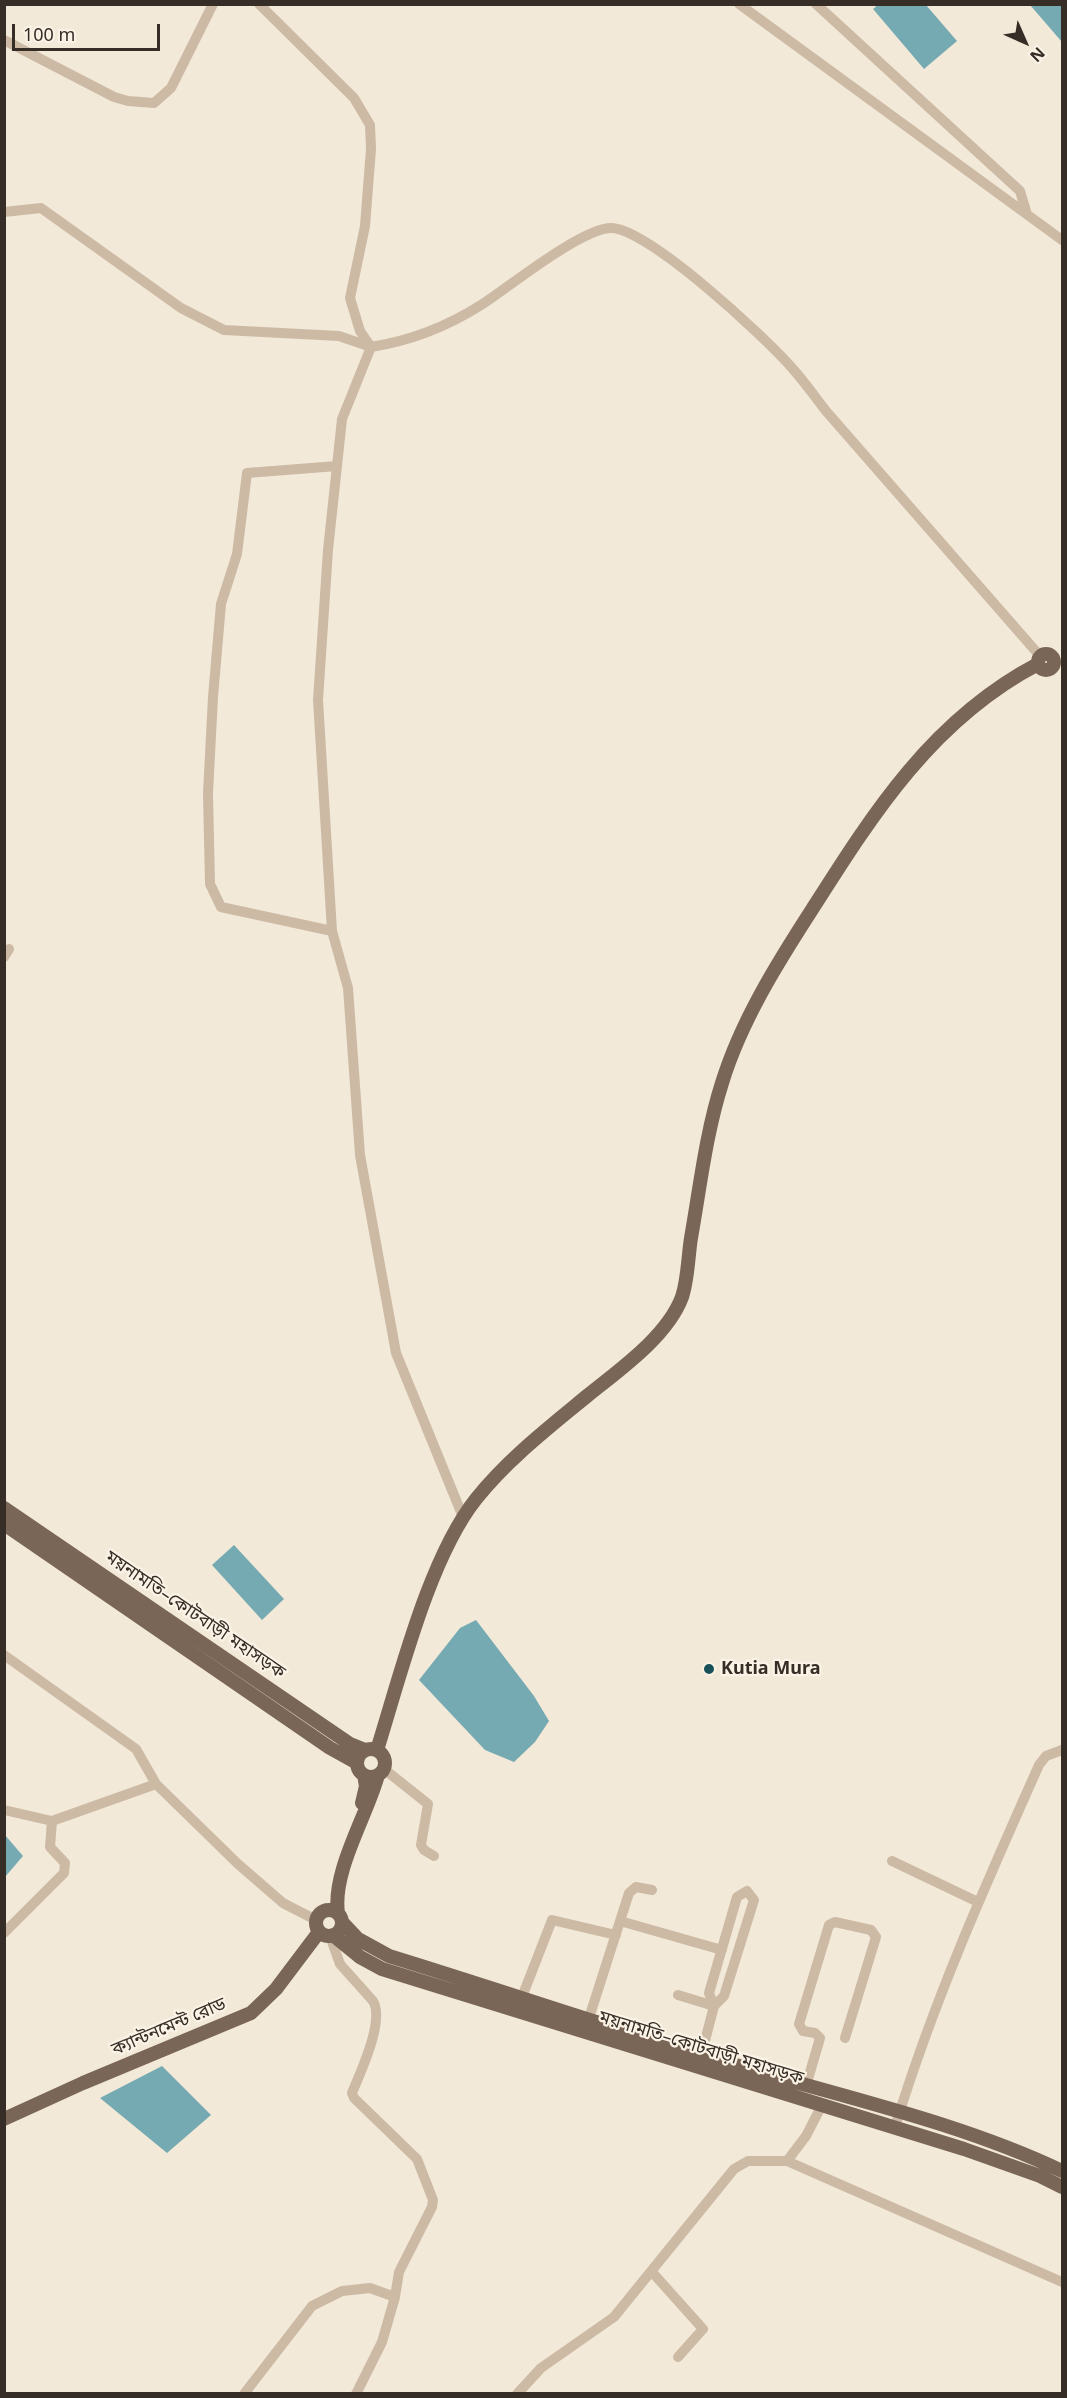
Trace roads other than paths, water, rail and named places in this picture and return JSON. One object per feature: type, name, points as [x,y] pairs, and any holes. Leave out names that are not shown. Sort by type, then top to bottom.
[{"type":"main road","points":[[376,1773],[357,1763],[371,1750],[423,1608],[463,1517],[491,1482],[525,1448],[646,1347],[672,1314],[682,1297],[709,1131],[722,1082],[776,966],[834,875],[909,768],[942,734],[1013,677],[1048,659],[1062,676]]},
{"type":"main road","name":"ময়নামতি–কোটবাড়ী মহাসড়ক","points":[[4,1508],[350,1744],[371,1750]]},
{"type":"main road","name":"ময়নামতি–কোটবাড়ী মহাসড়ক","points":[[4,1524],[330,1748],[357,1763]]},
{"type":"main road","points":[[329,1924],[338,1897],[342,1873],[384,1756],[371,1750]]},
{"type":"main road","name":"ময়নামতি–কোটবাড়ী মহাসড়ক","points":[[329,1924],[389,1956],[589,2019],[822,2105],[986,2157],[1062,2187]]},
{"type":"main road","name":"ময়নামতি–কোটবাড়ী মহাসড়ক","points":[[329,1924],[360,1958],[382,1969],[700,2061],[806,2086],[899,2113],[1032,2157],[1062,2171]]},
{"type":"main road","name":"ক্যান্টনমেন্ট রোড","points":[[4,2119],[83,2083],[251,2013],[276,1989],[329,1924]]},
{"type":"street","points":[[4,40],[114,97],[128,101],[154,103],[171,88],[213,4]]},
{"type":"street","points":[[259,4],[354,98],[370,125],[371,149],[365,226],[350,298],[360,331],[371,347]]},
{"type":"street","points":[[739,4],[900,124],[1026,212],[1062,240]]},
{"type":"street","points":[[816,4],[1020,191],[1026,212]]},
{"type":"street","points":[[4,212],[41,208],[181,308],[224,330],[339,336],[371,347],[398,342],[443,325],[481,305],[544,261],[595,232],[609,228],[629,232],[650,244],[756,331],[793,369],[826,411],[1048,659]]},
{"type":"street","points":[[371,347],[342,419],[328,550],[318,700],[332,931],[348,988],[360,1155],[396,1353],[463,1517]]},
{"type":"street","points":[[332,931],[221,907],[210,884],[208,793],[221,604],[237,554],[248,473],[337,466]]},
{"type":"street","points":[[4,1655],[136,1749],[156,1784],[238,1864],[283,1903],[329,1924],[340,1964],[373,2001],[376,2008],[370,2049],[352,2093],[354,2098],[417,2159],[433,2200],[432,2207],[399,2272],[395,2297],[382,2342],[356,2394]]},
{"type":"street","points":[[895,2127],[927,2029],[978,1902],[1039,1765],[1046,1756],[1062,1750]]},
{"type":"street","points":[[376,1773],[428,1804],[421,1845],[424,1850],[434,1856]]},
{"type":"street","points":[[4,1810],[52,1821],[156,1784]]},
{"type":"street","points":[[4,1933],[63,1873],[65,1863],[50,1847],[52,1821]]},
{"type":"street","points":[[892,1861],[978,1902]]},
{"type":"street","points":[[589,2019],[632,1889],[636,1887],[652,1890]]},
{"type":"street","points":[[700,2061],[714,2006],[724,1996],[754,1900],[747,1891],[737,1897],[709,1994],[714,2006]]},
{"type":"street","points":[[522,1997],[552,1920],[616,1935]]},
{"type":"street","points":[[620,1921],[722,1950]]},
{"type":"street","points":[[806,2086],[820,2038],[815,2033],[803,2031],[799,2024],[831,1922],[872,1930],[876,1937],[845,2037]]},
{"type":"street","points":[[678,1995],[714,2006]]},
{"type":"street","points":[[788,2161],[806,2136],[822,2105]]},
{"type":"street","points":[[517,2394],[541,2368],[614,2317],[734,2169],[748,2161],[788,2161],[1062,2282]]},
{"type":"street","points":[[652,2272],[703,2329],[678,2357]]},
{"type":"street","points":[[244,2394],[312,2306],[342,2291],[370,2288],[395,2297]]},
{"type":"water","points":[[879,4],[926,5],[957,41],[924,69],[873,9]]},
{"type":"water","points":[[1030,5],[1062,5],[1062,42]]},
{"type":"water","points":[[234,1545],[284,1599],[262,1620],[212,1565]]},
{"type":"water","points":[[476,1620],[534,1696],[549,1721],[535,1742],[514,1762],[485,1750],[419,1680],[460,1628]]},
{"type":"water","points":[[5,1835],[23,1856],[5,1877]]},
{"type":"water","points":[[162,2066],[211,2115],[167,2153],[100,2098]]},
{"type":"place","name":"Kutia Mura","points":[[709,1669]]}]
